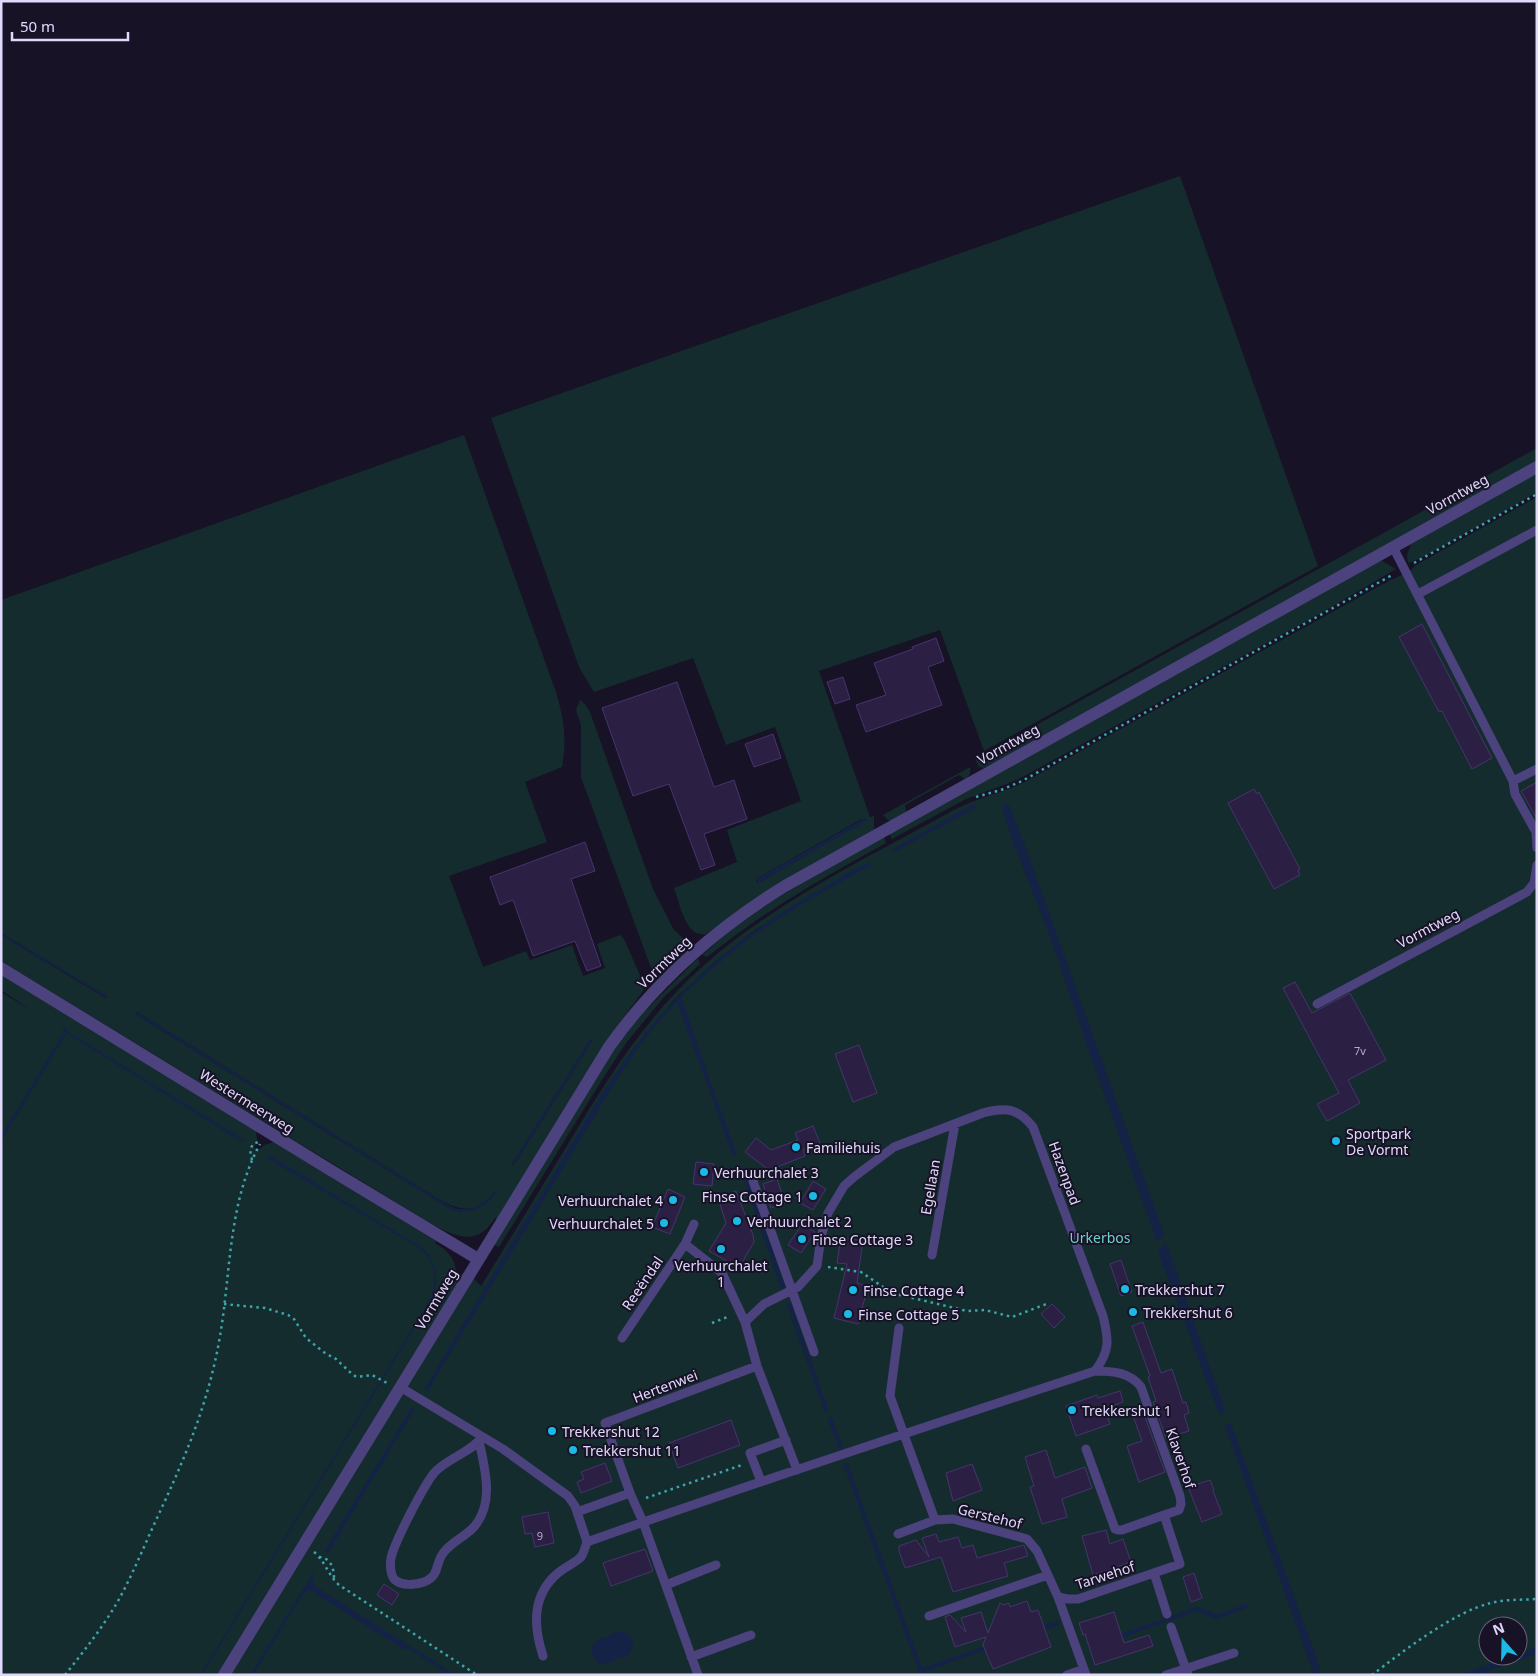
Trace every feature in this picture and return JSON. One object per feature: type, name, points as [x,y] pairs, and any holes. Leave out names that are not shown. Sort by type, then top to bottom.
[{"type":"street","name":"Vormtweg","points":[[224,1675],[618,1034],[645,1002],[699,948],[770,895],[1537,467]]},
{"type":"street","name":"Westermeerweg","points":[[1,968],[316,1162],[478,1259]]},
{"type":"lane","points":[[1418,594],[1537,530]]},
{"type":"lane","points":[[1393,548],[1514,781],[1515,794],[1536,832],[1537,848]]},
{"type":"lane","points":[[1514,781],[1537,769]]},
{"type":"lane","name":"Vormtweg","points":[[1317,1004],[1527,892],[1534,883],[1537,865]]},
{"type":"lane","name":"Hazenpad","points":[[817,1266],[821,1237],[828,1213],[844,1186],[854,1177],[894,1148],[984,1112],[1007,1109],[1024,1117],[1033,1127],[1103,1316],[1108,1338],[1104,1359],[1094,1371]]},
{"type":"lane","name":"Egellaan","points":[[932,1255],[954,1124]]},
{"type":"lane","points":[[753,1181],[814,1352]]},
{"type":"lane","name":"Reeëndal","points":[[622,1338],[684,1244],[694,1224]]},
{"type":"lane","points":[[684,1244],[722,1273],[745,1322],[757,1366],[796,1470]]},
{"type":"lane","points":[[745,1322],[764,1304],[793,1290],[807,1279],[817,1266]]},
{"type":"lane","points":[[899,1328],[890,1396],[935,1520]]},
{"type":"lane","name":"Hertenwei","points":[[630,1493],[605,1423],[757,1366]]},
{"type":"lane","points":[[587,1542],[761,1481],[843,1456],[1094,1371]]},
{"type":"lane","name":"Klaverhof","points":[[1086,1449],[1115,1528],[1118,1530],[1179,1510],[1181,1504],[1180,1496],[1141,1386],[1130,1376],[1120,1373],[1094,1371]]},
{"type":"lane","points":[[400,1387],[481,1439],[503,1449],[568,1496],[572,1501],[587,1542],[581,1556],[547,1583],[538,1602],[536,1620],[542,1656]]},
{"type":"lane","points":[[481,1439],[487,1495],[484,1508],[475,1525],[468,1533],[446,1549],[440,1558],[433,1577],[421,1583],[412,1584],[397,1581],[394,1579],[391,1570],[392,1557],[423,1490],[444,1464],[481,1439]]},
{"type":"lane","points":[[761,1481],[750,1453],[786,1440]]},
{"type":"lane","points":[[577,1512],[630,1493],[644,1522],[698,1675]]},
{"type":"lane","name":"Tarwehof","points":[[1058,1597],[1068,1600],[1078,1599],[1180,1564],[1164,1515]]},
{"type":"lane","name":"Gerstehof","points":[[898,1534],[935,1520],[952,1519],[1027,1539],[1037,1551],[1058,1597]]},
{"type":"lane","points":[[666,1585],[716,1565]]},
{"type":"lane","name":"Tarwehof","points":[[1154,1573],[1167,1614]]},
{"type":"lane","points":[[929,1616],[1048,1575]]},
{"type":"lane","points":[[1058,1597],[1085,1672],[1067,1675]]},
{"type":"lane","points":[[1171,1628],[1187,1672]]},
{"type":"lane","points":[[691,1657],[751,1635]]},
{"type":"lane","points":[[1166,1675],[1187,1672],[1234,1653]]},
{"type":"path","points":[[1410,566],[1537,494]]},
{"type":"path","points":[[971,799],[1022,781],[1398,572]]},
{"type":"path","points":[[65,1675],[93,1639],[117,1602],[135,1567],[174,1480],[208,1395],[220,1336],[233,1227],[252,1161],[262,1140],[254,1144],[250,1150],[252,1161]]},
{"type":"path","points":[[817,1266],[861,1272],[892,1293],[967,1312],[985,1310],[1012,1317],[1049,1304]]},
{"type":"path","points":[[224,1304],[265,1308],[288,1315],[294,1319],[306,1338],[336,1359],[353,1375],[357,1377],[372,1375],[387,1383]]},
{"type":"path","points":[[712,1323],[729,1316],[733,1317],[740,1312]]},
{"type":"path","points":[[635,1502],[753,1462]]},
{"type":"path","points":[[334,1580],[331,1564],[327,1558],[318,1555],[334,1580],[477,1675]]},
{"type":"path","points":[[1372,1675],[1427,1636],[1474,1608],[1501,1601],[1537,1600]]},
{"type":"green space","points":[[1180,176],[1318,566],[984,751],[940,630],[819,671],[870,817],[874,816],[874,830],[806,868],[706,934],[699,934],[693,931],[684,918],[674,888],[737,862],[727,830],[801,801],[775,727],[726,745],[693,658],[594,692],[579,667],[491,418]],"holes":[[[862,819],[867,820],[758,883],[756,881],[756,879]]]},
{"type":"green space","points":[[464,435],[556,692],[563,720],[564,747],[562,767],[525,782],[547,842],[449,876],[483,967],[526,951],[530,960],[572,945],[583,976],[605,968],[597,944],[620,935],[624,939],[644,986],[643,991],[603,1046],[497,1219],[495,1218],[481,1233],[465,1237],[448,1232],[430,1223],[1,961],[1,935],[106,998],[107,996],[1,933],[1,600]],"holes":[[[137,1012],[445,1203],[467,1209],[483,1203],[495,1192],[493,1197],[480,1207],[469,1211],[451,1209],[135,1014]],[[590,1040],[592,1041],[514,1165],[512,1164]]]},
{"type":"green space","points":[[1537,448],[1537,461],[996,762],[983,768],[979,767],[975,759]]},
{"type":"green space","points":[[1537,473],[1537,492],[1419,559],[1408,563],[1407,555],[1411,544]]},
{"type":"green space","name":"Urkerbos","points":[[1537,497],[1537,1675],[1,1675],[1,992],[31,1010],[1,990],[1,975],[256,1131],[257,1141],[254,1147],[259,1150],[264,1145],[274,1142],[436,1241],[435,1243],[443,1248],[452,1258],[456,1271],[471,1280],[473,1278],[481,1286],[628,1050],[662,1007],[681,987],[731,943],[791,901],[855,864],[960,807],[1021,784],[1412,569]],"holes":[[[870,862],[754,933],[677,998],[635,1051],[581,1132],[485,1289],[616,1074],[644,1036],[677,997],[714,963],[754,931],[798,903]]]},
{"type":"green space","points":[[1381,560],[1396,569],[1323,612],[1017,780],[966,799],[892,839],[889,833]]},
{"type":"green space","points":[[580,700],[590,712],[653,889],[674,930],[684,939],[685,952],[674,963],[665,968],[651,968],[581,777],[581,725],[576,710]]},
{"type":"green space","points":[[970,767],[970,774],[967,778],[965,779],[959,775],[905,805],[906,812],[891,821],[883,815]]},
{"type":"green space","points":[[884,836],[886,843],[772,910],[707,957],[702,955],[731,930],[777,898]]},
{"type":"green space","points":[[698,958],[700,964],[664,997],[626,1043],[499,1247],[494,1245],[618,1044],[644,1012]]},
{"type":"water","points":[[1007,803],[1023,840],[1164,1234],[1157,1242],[1052,942],[1011,837],[1002,809],[1003,805]]},
{"type":"water","points":[[974,804],[976,808],[893,851],[893,849]]},
{"type":"water","points":[[865,818],[868,820],[758,883],[756,879]]},
{"type":"water","points":[[870,862],[871,865],[801,905],[740,946],[681,997],[711,1083],[710,1086],[707,1085],[677,1002],[642,1042],[621,1073],[428,1390],[425,1391],[425,1388],[592,1110],[617,1071],[644,1035],[699,976],[741,942],[785,911],[846,874]]},
{"type":"water","points":[[1,933],[106,995],[107,998],[1,935]]},
{"type":"water","points":[[137,1012],[454,1208],[469,1209],[474,1207],[487,1199],[494,1191],[493,1197],[485,1205],[475,1210],[456,1211],[451,1209],[135,1014]]},
{"type":"water","points":[[65,1026],[67,1031],[246,1141],[237,1139],[71,1036],[64,1031],[62,1027]]},
{"type":"water","points":[[64,1032],[66,1034],[1,1142],[1,1136]]},
{"type":"water","points":[[590,1040],[592,1041],[514,1165],[512,1165],[516,1157]]},
{"type":"water","points":[[269,1155],[424,1249],[432,1262],[436,1274],[436,1287],[431,1301],[202,1675],[200,1675],[423,1312],[435,1282],[430,1261],[422,1250],[267,1158]]},
{"type":"water","points":[[1164,1244],[1167,1245],[1225,1410],[1221,1414],[1219,1414],[1158,1252]]},
{"type":"water","points":[[412,1407],[415,1409],[329,1552],[326,1553],[325,1550]]},
{"type":"water","points":[[1231,1424],[1317,1659],[1321,1675],[1314,1675],[1225,1426]]},
{"type":"water","points":[[315,1570],[312,1581],[316,1587],[456,1675],[449,1675],[411,1650],[403,1649],[311,1591],[307,1591],[303,1594],[253,1675],[250,1675]]},
{"type":"water","points":[[619,1631],[631,1637],[633,1645],[630,1653],[627,1657],[607,1664],[597,1662],[591,1650],[595,1642]]},
{"type":"water","points":[[1537,1647],[1537,1654],[1528,1657],[1528,1650]]},
{"type":"water","points":[[1485,1666],[1503,1666],[1478,1675],[1460,1675]]},
{"type":"building","points":[[1422,624],[1492,758],[1472,769],[1442,711],[1439,712],[1399,637]]},
{"type":"building","points":[[936,638],[944,661],[928,667],[942,705],[866,732],[856,705],[886,695],[874,663],[913,649],[912,647]]},
{"type":"building","points":[[843,677],[850,699],[835,704],[827,682]]},
{"type":"building","points":[[677,682],[714,787],[734,780],[747,819],[704,834],[715,865],[701,870],[669,784],[633,796],[602,708]]},
{"type":"building","points":[[773,734],[781,758],[754,767],[745,744]]},
{"type":"building","points":[[1537,782],[1537,819],[1521,791]]},
{"type":"building","points":[[1254,789],[1257,794],[1259,792],[1300,869],[1298,870],[1300,875],[1274,889],[1228,803]]},
{"type":"building","points":[[585,842],[595,871],[571,879],[601,966],[587,971],[575,941],[533,956],[513,900],[500,905],[490,877]]},
{"type":"building","points":[[1295,982],[1312,1013],[1350,993],[1386,1060],[1348,1080],[1360,1103],[1327,1121],[1317,1104],[1339,1093],[1283,988]]},
{"type":"building","points":[[859,1045],[877,1093],[853,1102],[835,1054]]},
{"type":"building","name":"Familiehuis","points":[[813,1126],[820,1143],[803,1150],[805,1156],[769,1170],[745,1152],[756,1138],[771,1150],[798,1140],[795,1133]]},
{"type":"building","name":"Verhuurchalet 3","points":[[696,1162],[714,1164],[712,1186],[693,1184]]},
{"type":"building","points":[[777,1179],[785,1203],[771,1208],[763,1184]]},
{"type":"building","name":"Finse Cottage 1","points":[[813,1181],[826,1189],[813,1210],[800,1203]]},
{"type":"building","points":[[668,1189],[685,1197],[670,1234],[652,1227]]},
{"type":"building","points":[[736,1191],[754,1242],[739,1268],[709,1251],[726,1223],[718,1198]]},
{"type":"building","name":"Finse Cottage 3","points":[[802,1224],[815,1232],[801,1253],[788,1245]]},
{"type":"building","points":[[841,1237],[863,1241],[857,1283],[868,1286],[858,1324],[834,1318],[847,1264],[837,1263]]},
{"type":"building","points":[[1121,1260],[1132,1292],[1121,1296],[1110,1264]]},
{"type":"building","points":[[1052,1304],[1065,1317],[1054,1328],[1041,1314]]},
{"type":"building","points":[[1143,1322],[1161,1373],[1172,1369],[1183,1403],[1186,1402],[1189,1413],[1184,1415],[1189,1431],[1166,1438],[1153,1402],[1156,1401],[1148,1377],[1150,1376],[1132,1326]]},
{"type":"building","points":[[1120,1391],[1123,1402],[1105,1408],[1110,1424],[1076,1436],[1066,1406],[1097,1395],[1098,1398]]},
{"type":"building","points":[[1141,1406],[1165,1472],[1139,1482],[1127,1446],[1142,1441],[1131,1410]]},
{"type":"building","points":[[731,1420],[740,1445],[678,1468],[669,1443]]},
{"type":"building","points":[[1046,1450],[1055,1478],[1085,1467],[1092,1488],[1062,1499],[1067,1517],[1042,1524],[1030,1487],[1034,1486],[1025,1457]]},
{"type":"building","points":[[605,1463],[612,1481],[581,1493],[577,1482],[584,1479],[581,1472]]},
{"type":"building","points":[[972,1464],[982,1490],[953,1501],[946,1473]]},
{"type":"building","points":[[1210,1480],[1222,1514],[1202,1522],[1188,1487]]},
{"type":"building","points":[[548,1512],[554,1543],[535,1547],[532,1533],[525,1534],[522,1517]]},
{"type":"building","points":[[1106,1530],[1110,1544],[1123,1539],[1131,1562],[1093,1575],[1082,1536]]},
{"type":"building","points":[[936,1534],[939,1542],[958,1537],[962,1548],[973,1545],[977,1558],[1024,1545],[1028,1556],[1004,1563],[1008,1576],[953,1592],[941,1557],[905,1568],[899,1551],[899,1546],[916,1540],[929,1557],[922,1538]]},
{"type":"building","points":[[645,1549],[653,1571],[611,1586],[603,1563]]},
{"type":"building","points":[[1194,1573],[1202,1598],[1191,1602],[1183,1577]]},
{"type":"building","points":[[384,1584],[399,1594],[392,1605],[377,1595]]},
{"type":"building","points":[[1027,1601],[1031,1612],[1038,1610],[1051,1647],[993,1669],[983,1645],[986,1637],[955,1647],[945,1617],[950,1615],[966,1632],[961,1618],[981,1612],[988,1633],[1000,1603],[1004,1605],[1009,1603],[1010,1607]]},
{"type":"building","points":[[1114,1612],[1124,1643],[1149,1635],[1153,1646],[1095,1665],[1085,1634],[1083,1635],[1079,1623]]},
{"type":"waterway","points":[[710,1086],[734,1153]]},
{"type":"waterway","points":[[747,1182],[783,1288]]},
{"type":"waterway","points":[[789,1305],[826,1409]]},
{"type":"waterway","points":[[830,1419],[841,1448]]},
{"type":"waterway","points":[[846,1465],[921,1671],[988,1647]]},
{"type":"waterway","points":[[1118,1637],[1197,1609],[1217,1617],[1246,1606]]},
{"type":"waterway","points":[[1040,1629],[1058,1623]]},
{"type":"place","name":"Sportpark De Vormt","points":[[1336,1141]]},
{"type":"place","name":"Familiehuis","points":[[796,1147]]},
{"type":"place","name":"Verhuurchalet 3","points":[[704,1172]]},
{"type":"place","name":"Finse Cottage 1","points":[[813,1196]]},
{"type":"place","name":"Verhuurchalet 4","points":[[673,1200]]},
{"type":"place","name":"Verhuurchalet 2","points":[[737,1221]]},
{"type":"place","name":"Verhuurchalet 5","points":[[664,1223]]},
{"type":"place","name":"Finse Cottage 3","points":[[802,1239]]},
{"type":"place","name":"Verhuurchalet 1","points":[[721,1249]]},
{"type":"place","name":"Trekkershut 7","points":[[1125,1289]]},
{"type":"place","name":"Finse Cottage 4","points":[[853,1290]]},
{"type":"place","name":"Trekkershut 6","points":[[1133,1312]]},
{"type":"place","name":"Finse Cottage 5","points":[[848,1314]]},
{"type":"place","name":"Trekkershut 1","points":[[1072,1410]]},
{"type":"place","name":"Trekkershut 12","points":[[552,1431]]},
{"type":"place","name":"Trekkershut 11","points":[[573,1450]]}]
